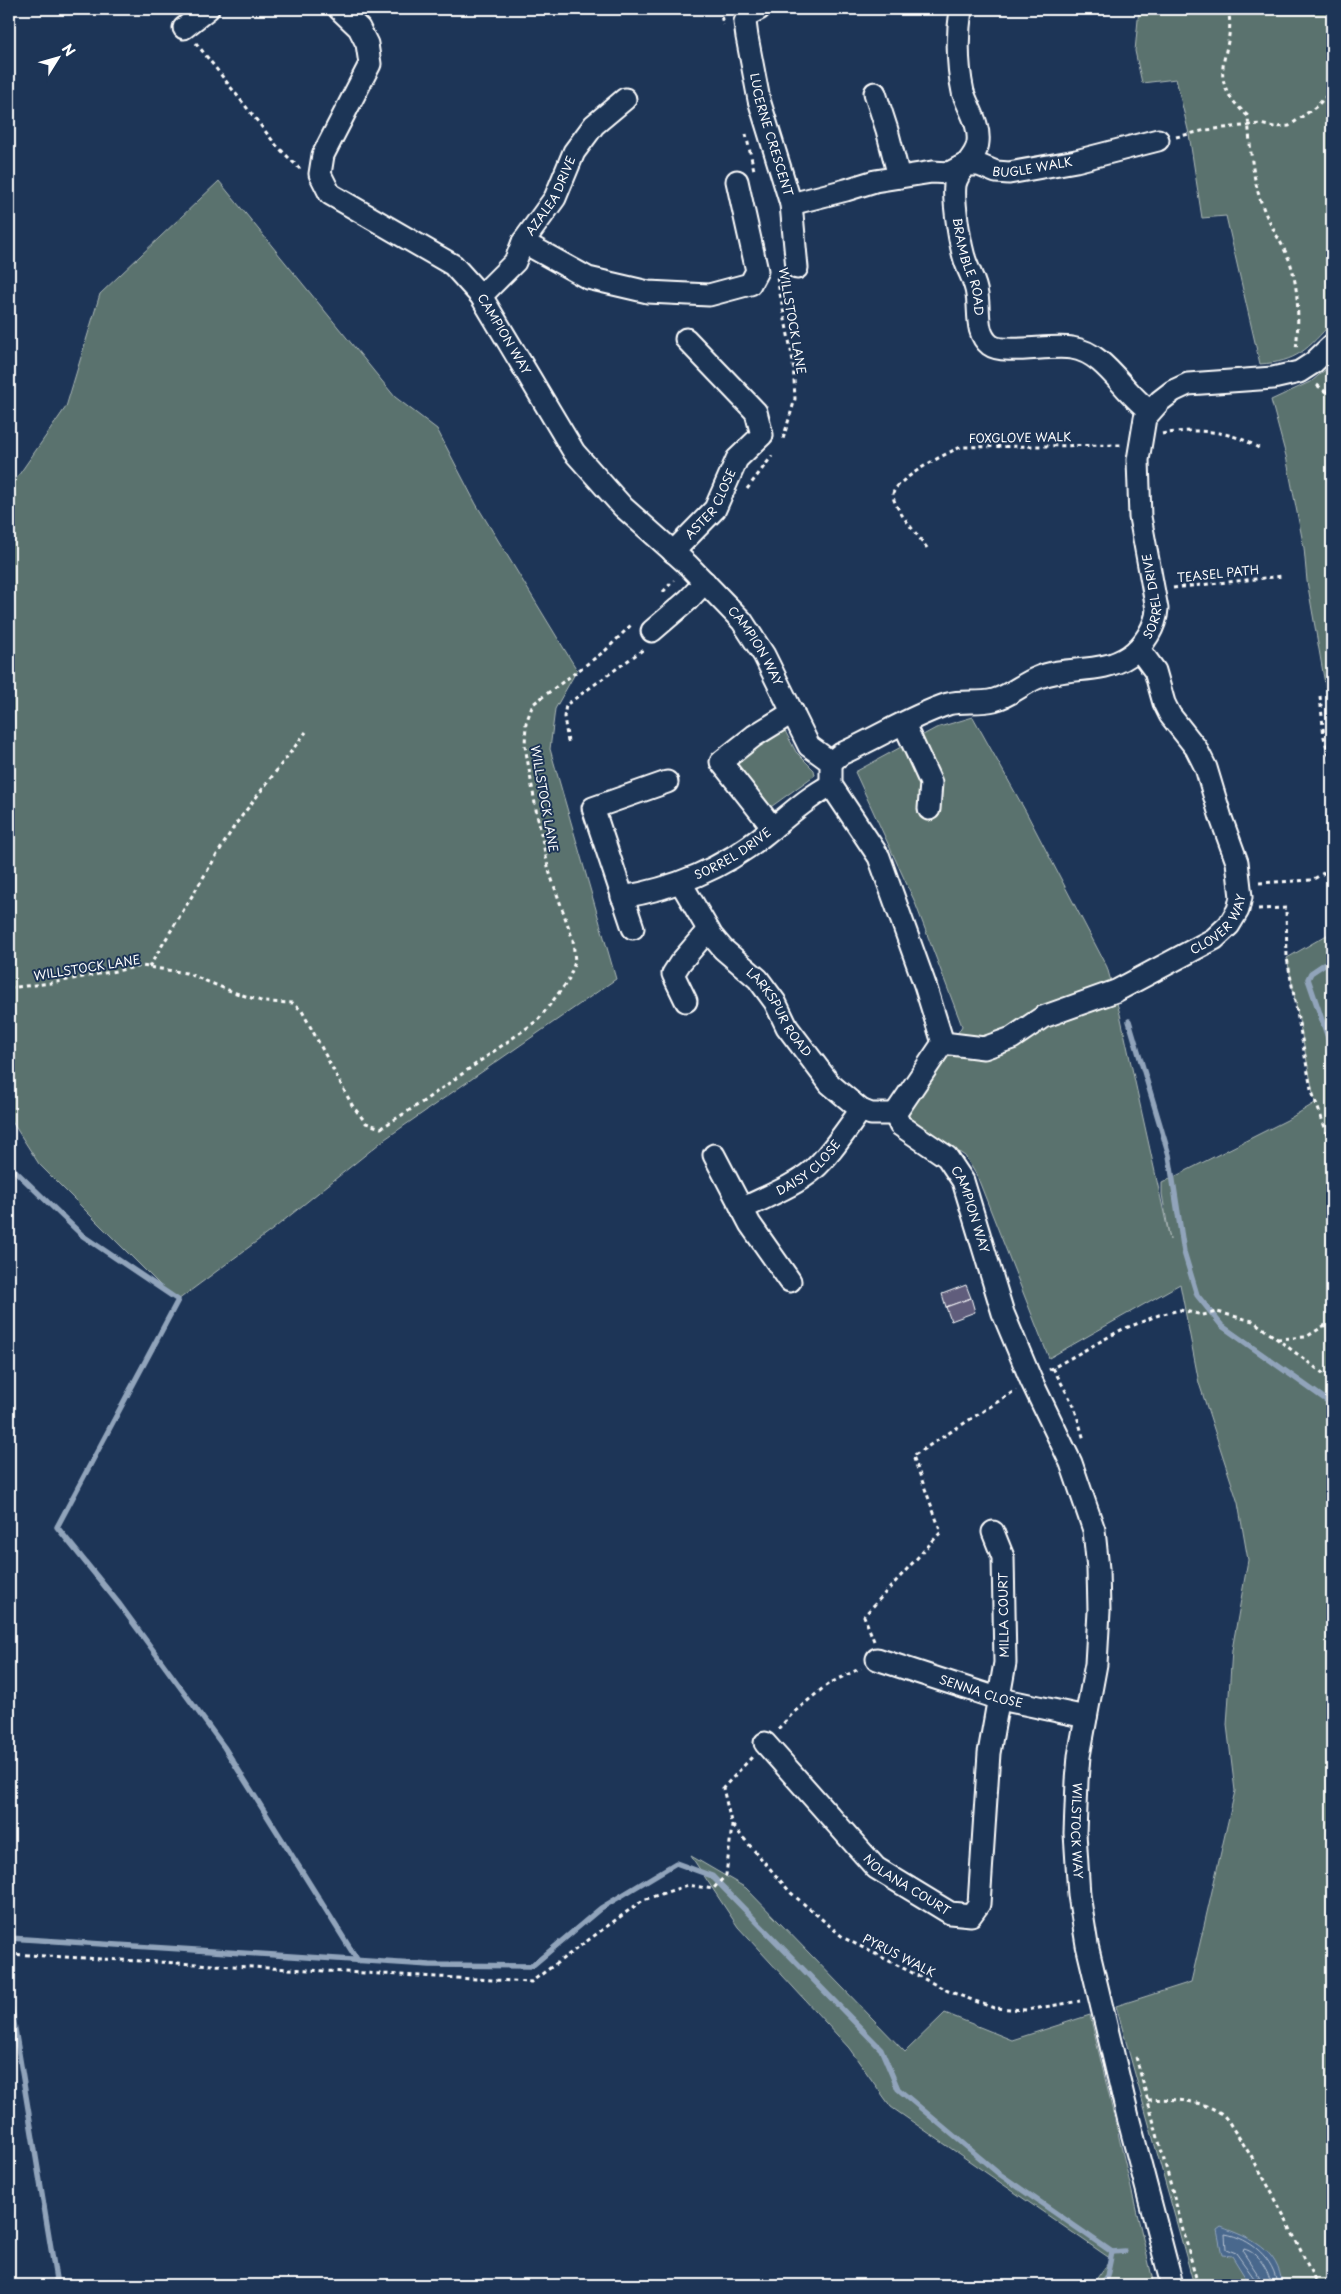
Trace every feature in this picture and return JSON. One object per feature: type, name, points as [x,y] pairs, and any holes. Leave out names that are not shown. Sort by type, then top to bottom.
[{"type":"street","points":[[184,28],[208,9]]},
{"type":"street","points":[[320,174],[323,155],[370,64],[366,44],[359,28],[339,9]]},
{"type":"street","name":"LUCERNE CRESCENT","points":[[759,9],[749,14],[745,22],[747,37],[758,100],[791,204],[797,268]]},
{"type":"street","name":"BRAMBLE ROAD","points":[[961,9],[958,34],[959,64],[964,93],[978,128],[978,143],[955,184],[959,230],[966,262],[978,296],[979,322],[983,337],[991,346],[1003,350],[1056,346],[1074,348],[1087,353],[1106,367],[1138,403],[1150,411]]},
{"type":"street","points":[[875,93],[888,130],[899,177]]},
{"type":"street","name":"AZALEA DRIVE","points":[[481,296],[515,262],[523,242],[554,198],[574,152],[594,125],[625,99]]},
{"type":"street","name":"BUGLE WALK","points":[[791,204],[875,181],[932,172],[950,173],[964,165],[979,164],[996,172],[1009,173],[1076,161],[1158,140]]},
{"type":"street","name":"CAMPION WAY","points":[[320,174],[330,194],[453,265],[481,296],[574,452],[622,507],[706,582],[742,621],[754,638],[809,746],[831,762]]},
{"type":"street","points":[[523,242],[588,278],[648,292],[708,295],[750,284],[758,271],[746,177]]},
{"type":"street","name":"ASTER CLOSE","points":[[680,558],[715,509],[737,459],[762,434],[756,412],[686,339]]},
{"type":"street","name":"SORREL DRIVE","points":[[831,762],[841,754],[950,703],[973,704],[994,700],[1038,677],[1062,671],[1089,670],[1110,666],[1137,650],[1156,620],[1155,590],[1140,516],[1140,445],[1145,418],[1150,411],[1173,391],[1188,384],[1273,378],[1292,372],[1299,372],[1332,345]]},
{"type":"street","points":[[645,632],[688,600],[706,582]]},
{"type":"street","name":"CLOVER WAY","points":[[943,1043],[984,1048],[1012,1038],[1043,1017],[1116,991],[1214,939],[1230,925],[1238,910],[1241,884],[1237,862],[1220,818],[1206,768],[1196,748],[1170,715],[1164,703],[1155,671],[1137,650]]},
{"type":"street","points":[[773,828],[721,762],[754,736],[793,712]]},
{"type":"street","points":[[904,724],[931,783],[929,809]]},
{"type":"street","points":[[831,762],[831,785],[879,857],[925,984],[943,1043],[895,1114],[871,1114],[860,1110]]},
{"type":"street","points":[[633,928],[593,808],[667,782]]},
{"type":"street","name":"SORREL DRIVE","points":[[622,897],[642,894],[681,883],[724,862],[773,828],[815,793],[831,785]]},
{"type":"street","name":"LARKSPUR ROAD","points":[[681,883],[708,930],[723,949],[758,979],[775,1002],[787,1027],[830,1084],[860,1110]]},
{"type":"street","points":[[686,1001],[673,974],[708,930]]},
{"type":"street","name":"DAISY CLOSE","points":[[742,1209],[800,1180],[814,1169],[844,1133],[860,1110]]},
{"type":"street","name":"CAMPION WAY","points":[[895,1114],[900,1125],[947,1157],[963,1181],[1003,1313],[1031,1380]]},
{"type":"street","points":[[714,1155],[750,1224],[790,1281]]},
{"type":"street","name":"WILSTOCK WAY","points":[[1031,1380],[1071,1463],[1094,1530],[1098,1568],[1099,1611],[1096,1664],[1077,1780],[1076,1862],[1087,1945],[1172,2285]]},
{"type":"street","name":"MILLA COURT","points":[[993,1532],[1003,1557],[1005,1663],[1000,1698]]},
{"type":"street","name":"SENNA CLOSE","points":[[877,1659],[1000,1698],[1086,1717]]},
{"type":"street","name":"NOLANA COURT","points":[[765,1743],[876,1868],[950,1913],[972,1915],[979,1904],[989,1753],[1000,1698]]},
{"type":"path","points":[[720,9],[724,29]]},
{"type":"path","points":[[1228,9],[1230,18],[1229,36],[1223,56],[1222,76],[1230,97],[1248,116],[1256,182],[1264,210],[1290,262],[1296,286],[1298,307],[1296,345],[1292,372]]},
{"type":"path","points":[[184,28],[276,145],[302,172],[320,174]]},
{"type":"path","points":[[1158,140],[1206,130],[1260,124],[1274,127],[1289,126],[1317,106],[1332,90]]},
{"type":"path","points":[[745,127],[746,177]]},
{"type":"path","name":"WILLSTOCK LANE","points":[[776,277],[793,361],[795,400],[782,441]]},
{"type":"path","points":[[1140,445],[1158,435],[1178,431],[1234,435],[1260,449]]},
{"type":"path","name":"FOXGLOVE WALK","points":[[927,548],[892,497],[892,492],[905,479],[945,453],[961,447],[1140,445]]},
{"type":"path","points":[[746,491],[773,455]]},
{"type":"path","points":[[661,594],[680,558]]},
{"type":"path","name":"TEASEL PATH","points":[[1155,590],[1283,576]]},
{"type":"path","points":[[568,742],[564,717],[566,706],[645,632]]},
{"type":"path","name":"WILLSTOCK LANE","points":[[9,988],[50,983],[142,966],[186,973],[264,1002],[293,1003],[302,1011],[352,1105],[366,1123],[381,1128],[421,1103],[538,1020],[568,981],[575,962],[573,940],[549,871],[525,746],[526,723],[533,704],[606,650],[645,632]]},
{"type":"path","points":[[1320,696],[1324,737],[1332,767]]},
{"type":"path","points":[[149,967],[236,825],[306,732]]},
{"type":"path","points":[[1241,884],[1312,880],[1332,868]]},
{"type":"path","points":[[1238,910],[1286,908],[1287,958],[1311,1089],[1332,1146]]},
{"type":"path","points":[[9,1954],[531,1982],[643,1900],[688,1884],[713,1889],[726,1875],[732,1826],[723,1788],[793,1713],[828,1684],[877,1659],[872,1635],[864,1616],[941,1532],[913,1456],[1031,1380],[1121,1330],[1159,1315],[1180,1310],[1203,1315],[1217,1312],[1253,1321],[1332,1380]]},
{"type":"path","points":[[1276,1339],[1306,1337],[1332,1321]]},
{"type":"path","name":"PYRUS WALK","points":[[732,1826],[791,1893],[844,1938],[948,1991],[994,2008],[1027,2010],[1100,1998]]},
{"type":"path","points":[[1135,2053],[1198,2285]]},
{"type":"path","points":[[1125,2103],[1175,2099],[1204,2106],[1223,2115],[1248,2150],[1286,2219],[1317,2285]]},
{"type":"green space","points":[[1139,9],[1332,9],[1332,322],[1316,340],[1293,357],[1273,363],[1260,364],[1226,216],[1202,218],[1189,134],[1176,79],[1142,83],[1135,51]]},
{"type":"green space","points":[[219,181],[395,397],[437,429],[476,504],[577,670],[555,709],[550,749],[616,979],[385,1139],[272,1230],[178,1300],[169,1294],[39,1164],[9,1117],[9,548],[11,520],[9,516],[9,489],[66,407],[100,294]]},
{"type":"green space","points":[[1332,364],[1332,724],[1307,581],[1304,548],[1286,456],[1271,400],[1312,381]]},
{"type":"green space","points":[[973,717],[1026,812],[1107,967],[1120,1014],[1170,1240],[1162,1194],[1162,1183],[1287,1120],[1315,1103],[1287,958],[1332,932],[1332,2285],[1194,2285],[1116,2006],[1191,1982],[1235,1791],[1227,1725],[1232,1650],[1248,1560],[1238,1503],[1199,1383],[1180,1284],[1049,1358],[977,1176],[965,1156],[907,1117],[962,1026],[914,900],[855,772],[936,728]]},
{"type":"green space","points":[[783,727],[796,752],[814,770],[815,775],[768,809],[734,762]]},
{"type":"green space","points":[[691,1856],[746,1888],[905,2052],[945,2013],[1012,2040],[1090,2015],[1154,2285],[1092,2285],[1111,2259],[891,2107],[849,2048],[738,1927]]},
{"type":"water","points":[[1221,2227],[1252,2241],[1269,2254],[1280,2273],[1282,2285],[1250,2285],[1232,2256],[1222,2255],[1217,2230]]},
{"type":"building","points":[[966,1285],[971,1298],[946,1307],[942,1294]]},
{"type":"building","points":[[971,1298],[975,1312],[951,1321],[946,1307]]},
{"type":"waterway","points":[[1332,959],[1311,973],[1308,979],[1332,1049]]},
{"type":"waterway","points":[[1129,1021],[1169,1155],[1184,1252],[1197,1295],[1222,1326],[1332,1404]]},
{"type":"waterway","points":[[9,1165],[83,1236],[178,1300],[57,1527],[120,1605],[224,1747],[358,1961]]},
{"type":"waterway","points":[[9,1938],[430,1965],[532,1966],[601,1908],[676,1863],[712,1876],[881,2049],[898,2089],[998,2173],[1112,2252],[1125,2251]]},
{"type":"waterway","points":[[9,1993],[57,2285]]},
{"type":"waterway","points":[[1100,2285],[1107,2276],[1112,2252]]},
{"type":"waterway","points":[[9,2282],[28,2285]]}]
